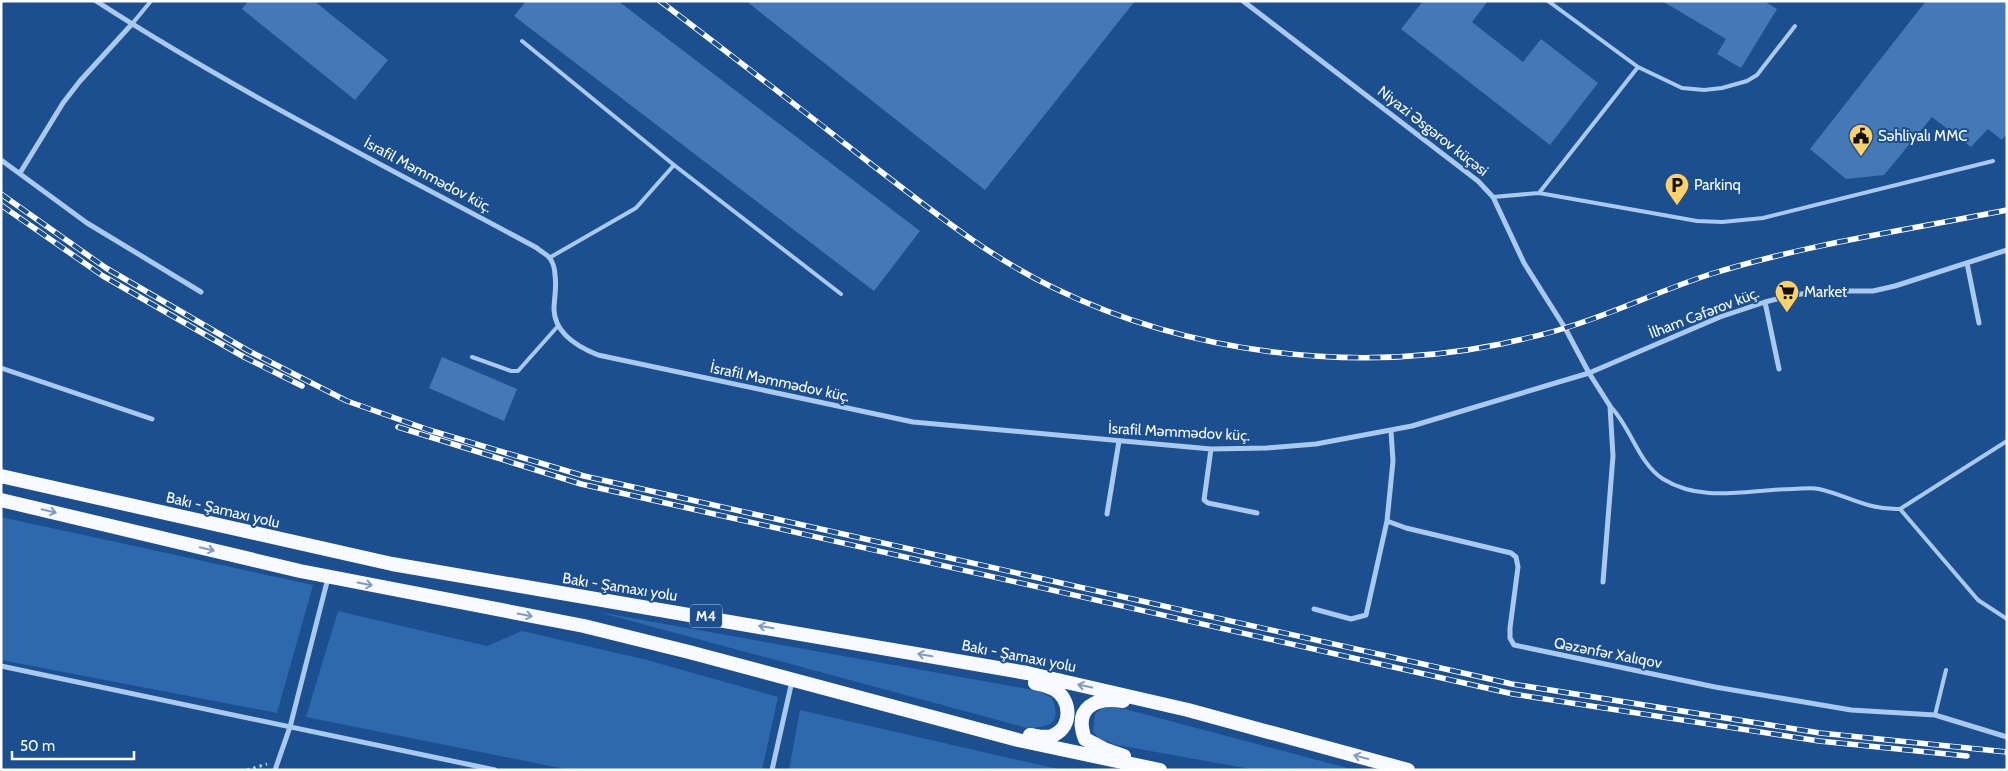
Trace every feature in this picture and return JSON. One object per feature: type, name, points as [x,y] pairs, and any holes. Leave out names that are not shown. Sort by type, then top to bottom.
[{"type":"highway","name":"Bakı - Şamaxı yolu","points":[[1,476],[392,564],[1027,673],[1188,710],[1408,770]]},
{"type":"highway","points":[[1,500],[329,577],[584,626],[689,652],[936,720],[1018,740],[1160,770]]},
{"type":"highway","points":[[936,720],[1045,737],[1054,735],[1063,728],[1067,719],[1066,702],[1054,689],[955,660]]},
{"type":"highway","points":[[1167,770],[1104,749],[1085,738],[1082,722],[1086,710],[1092,702],[1103,700],[1188,710]]},
{"type":"street","name":"İsrafil Məmmədov küç.","points":[[96,1],[132,24],[301,120],[536,248],[549,258]]},
{"type":"street","name":"Niyazi Əsgərov küçəsi","points":[[1243,1],[1478,181],[1493,197],[1524,263],[1565,328],[1589,374],[1610,406]]},
{"type":"street","points":[[20,173],[69,95],[132,24]]},
{"type":"street","points":[[1,160],[87,223],[201,292]]},
{"type":"street","name":"İlham Cəfərov küç.","points":[[1589,374],[1720,317],[1765,302],[1793,295],[1818,292],[1873,291],[1888,288],[2007,250]]},
{"type":"street","points":[[549,258],[555,270],[554,312],[558,326]]},
{"type":"street","points":[[1967,264],[1979,323]]},
{"type":"street","points":[[1765,302],[1779,369]]},
{"type":"street","name":"İsrafil Məmmədov küç.","points":[[558,326],[568,338],[582,348],[598,355],[888,419],[1211,449],[1267,448],[1316,444],[1390,431],[1589,374]]},
{"type":"street","points":[[1,368],[152,419]]},
{"type":"street","points":[[1603,582],[1612,456],[1610,406]]},
{"type":"street","points":[[1314,609],[1351,619],[1366,615],[1387,521],[1393,461],[1390,431]]},
{"type":"street","points":[[1107,514],[1120,441]]},
{"type":"street","points":[[1211,449],[1204,500],[1208,504],[1258,513]]},
{"type":"street","name":"Qəzənfər Xalıqov","points":[[1387,521],[1406,528],[1510,553],[1516,557],[1518,567],[1510,638],[1514,645],[1522,648],[1715,687],[1851,710],[1935,715],[2007,737]]},
{"type":"street","points":[[275,770],[290,727],[329,577]]},
{"type":"street","points":[[1,666],[495,770]]},
{"type":"street","points":[[772,770],[792,681]]},
{"type":"lane","points":[[132,24],[151,1]]},
{"type":"lane","points":[[1548,1],[1638,67],[1682,88],[1704,90],[1722,88],[1748,81],[1757,75],[1795,26]]},
{"type":"lane","points":[[522,41],[674,165],[841,294]]},
{"type":"lane","points":[[1539,193],[1638,67]]},
{"type":"lane","points":[[1493,197],[1539,193],[1697,221],[1739,221],[1763,218],[1993,161]]},
{"type":"lane","points":[[549,258],[636,208],[674,165]]},
{"type":"lane","points":[[472,357],[512,371],[518,371],[558,326]]},
{"type":"lane","points":[[1610,406],[1621,418],[1653,471],[1664,479],[1690,491],[1719,495],[1784,489],[1818,489],[1862,505],[1883,510],[1900,509],[2007,441]]},
{"type":"lane","points":[[1900,509],[1978,600],[2007,619]]},
{"type":"lane","points":[[1935,715],[1946,670]]},
{"type":"path","points":[[247,770],[252,766],[278,762]]},
{"type":"shaded area","points":[[1,517],[313,585],[277,713],[1,660]]},
{"type":"shaded area","points":[[338,611],[487,646],[522,631],[647,660],[778,697],[762,770],[570,770],[306,717]]},
{"type":"shaded area","points":[[598,612],[1039,691],[1052,698],[1056,714],[1055,719],[1042,727],[1027,728]]},
{"type":"shaded area","points":[[1112,707],[1355,770],[1256,770],[1117,745],[1098,738],[1093,731],[1095,714],[1102,708]]},
{"type":"shaded area","points":[[800,710],[1062,770],[789,770]]},
{"type":"building","points":[[248,1],[314,1],[388,60],[355,100],[242,9]]},
{"type":"building","points":[[526,1],[618,1],[920,231],[874,291],[514,16]]},
{"type":"building","points":[[746,1],[1135,1],[985,190]]},
{"type":"building","points":[[1423,1],[1488,1],[1472,22],[1523,62],[1541,39],[1598,83],[1550,145],[1401,29]]},
{"type":"building","points":[[1662,1],[1764,1],[1777,9],[1741,68],[1717,54],[1726,39]]},
{"type":"building","points":[[1926,1],[2007,1],[2007,134],[2002,140],[1988,129],[1971,147],[1932,117],[1884,175],[1846,179],[1810,149]]},
{"type":"building","points":[[442,357],[517,389],[504,421],[429,388]]},
{"type":"railway","points":[[660,1],[937,215],[982,247],[1029,275],[1106,311],[1160,329],[1216,343],[1273,352],[1331,357],[1388,357],[1445,353],[1501,344],[1549,333],[1584,322],[1692,280],[1747,263],[1858,238],[2007,210]]},
{"type":"railway","points":[[1,194],[106,268],[247,350],[347,401],[429,430],[584,476],[1512,684],[1820,733],[2007,752]]},
{"type":"railway","points":[[1,205],[103,276],[244,357],[302,386]]},
{"type":"railway","points":[[398,427],[581,484],[1513,694],[1819,741],[1967,756]]},
{"type":"place","name":"Səhliyalı MMC","points":[[1861,157]]},
{"type":"place","name":"Parkinq","points":[[1677,206]]},
{"type":"place","name":"Market","points":[[1787,313]]}]
